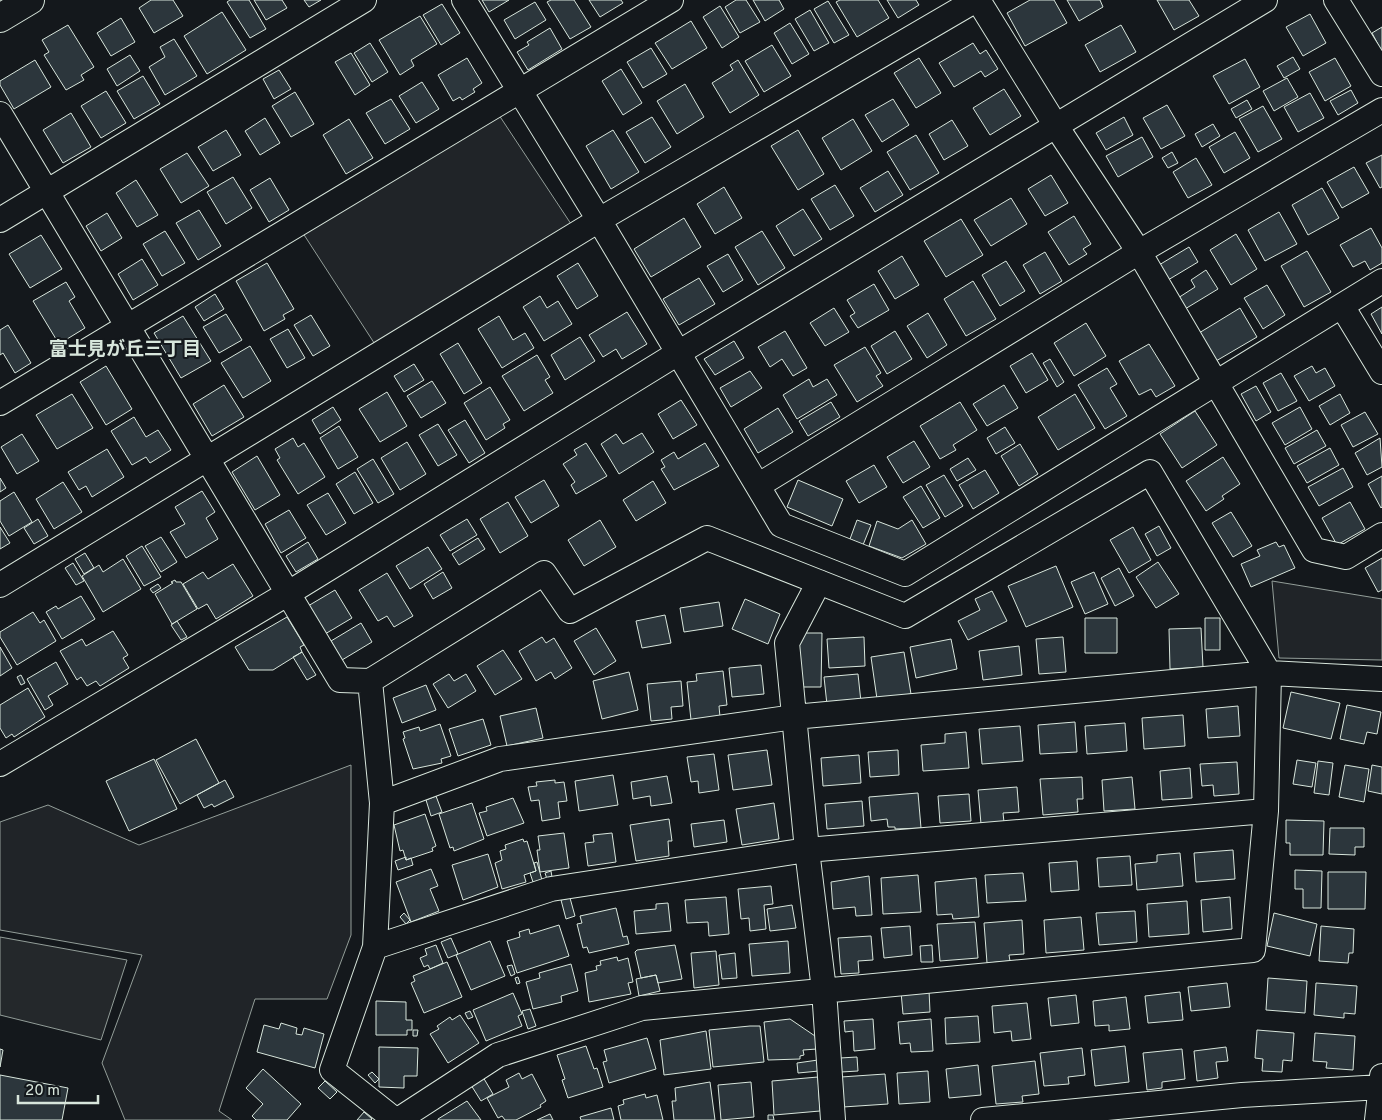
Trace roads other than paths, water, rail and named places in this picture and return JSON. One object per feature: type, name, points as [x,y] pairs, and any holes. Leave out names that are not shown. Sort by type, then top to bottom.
[{"type":"street","points":[[0,18],[30,0]]},
{"type":"street","points":[[0,220],[364,0]]},
{"type":"street","points":[[464,0],[599,220],[759,485],[781,525],[905,574],[1382,281]]},
{"type":"street","points":[[0,403],[671,0]]},
{"type":"street","points":[[0,585],[599,220],[977,0],[1056,126],[1139,252],[1314,550],[1346,557],[1382,535]]},
{"type":"street","points":[[0,764],[287,594],[678,353],[1265,0]]},
{"type":"street","points":[[1336,0],[1382,74]]},
{"type":"street","points":[[759,485],[1139,252],[1382,110]]},
{"type":"street","points":[[0,114],[208,457],[287,594],[340,680],[370,681],[544,573],[570,611],[707,538],[906,616],[1150,472],[1269,673],[1266,811],[1253,950],[642,1008],[498,1055],[397,1120],[332,1070],[375,947],[382,803],[370,681]]},
{"type":"street","points":[[1342,306],[1382,372]]},
{"type":"street","points":[[819,582],[787,644],[807,850],[824,990],[833,1120]]},
{"type":"street","points":[[382,803],[500,759],[794,717],[1269,673],[1382,679]]},
{"type":"street","points":[[375,947],[551,889],[807,850],[1266,811]]},
{"type":"street","points":[[983,1120],[1382,1083],[1377,1120]]},
{"type":"district","name":"富士見が丘三丁目","points":[[125,348]]}]
